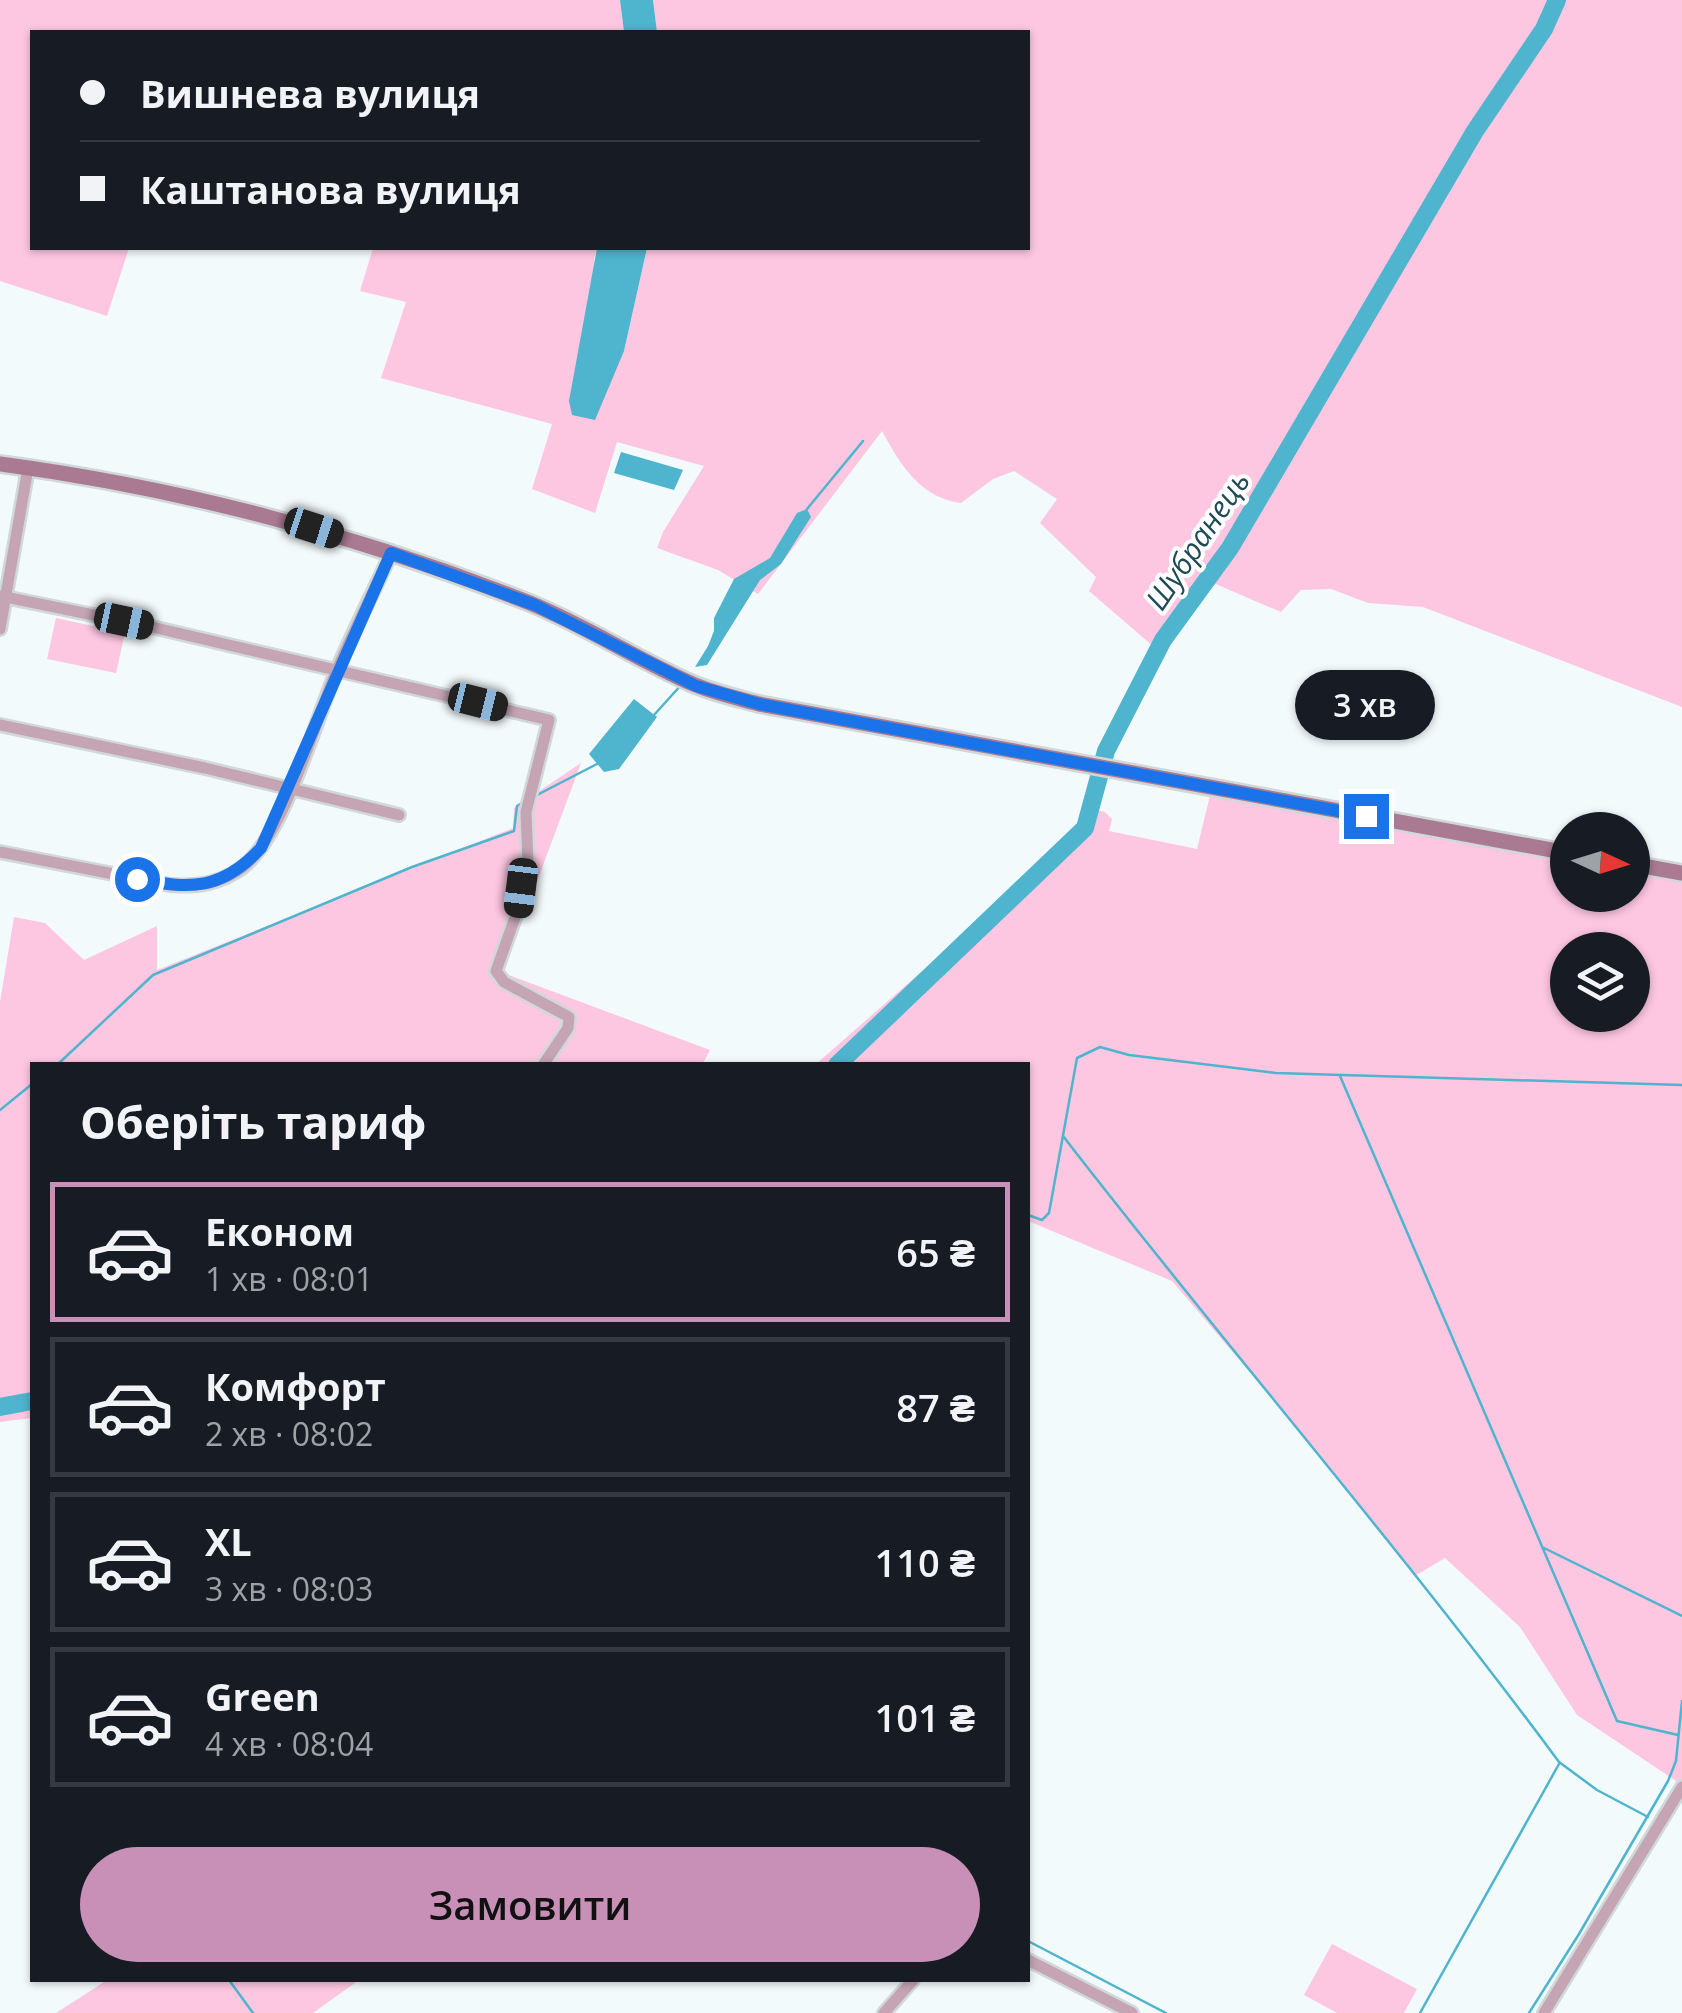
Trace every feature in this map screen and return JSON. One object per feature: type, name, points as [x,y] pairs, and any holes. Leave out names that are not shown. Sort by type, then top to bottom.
[{"type":"main road","points":[[0,464],[276,519],[391,553],[535,605],[701,688],[759,704],[1550,850]]},
{"type":"main road","points":[[1650,868],[1682,874]]},
{"type":"street","points":[[0,630],[28,468]]},
{"type":"street","points":[[0,852],[170,885],[199,887],[244,866],[261,848],[290,788],[337,670],[391,553]]},
{"type":"street","points":[[3,597],[549,720],[526,812],[528,863],[518,909],[496,971],[504,982],[569,1016],[568,1028],[545,1062]]},
{"type":"street","points":[[0,725],[399,815]]},
{"type":"street","points":[[1544,2013],[1682,1787]]},
{"type":"street","points":[[1030,1961],[1132,2013]]},
{"type":"street","points":[[884,2013],[911,1982]]},
{"type":"shaded area","points":[[0,0],[620,0],[624,30],[30,30],[30,250],[128,250],[107,316],[0,281]]},
{"type":"shaded area","points":[[653,0],[1682,0],[1682,707],[1423,607],[1368,603],[1331,589],[1301,590],[1281,612],[1211,582],[1179,629],[1154,647],[1089,591],[1096,577],[1040,523],[1057,499],[1014,471],[993,479],[961,503],[947,500],[913,478],[882,431],[758,594],[718,570],[657,548],[704,466],[617,442],[595,513],[532,489],[552,424],[381,378],[406,302],[360,291],[372,250],[596,250],[594,259],[624,351],[647,250],[1030,250],[1030,30],[657,30]]},
{"type":"shaded area","points":[[56,618],[125,633],[116,673],[47,659]]},
{"type":"shaded area","points":[[581,763],[503,973],[710,1050],[704,1062],[30,1062],[30,1418],[0,1422],[0,1002],[14,917],[45,923],[84,960],[157,926],[157,970],[513,828],[514,808]]},
{"type":"shaded area","points":[[1213,783],[1550,843],[1550,912],[1650,912],[1650,860],[1682,866],[1682,1785],[1577,1715],[1520,1627],[1445,1558],[1415,1576],[1302,1433],[1172,1281],[1030,1222],[1030,1062],[818,1062],[1019,886],[1079,824],[1085,808],[1105,812],[1112,819],[1109,831],[1197,849]]},
{"type":"shaded area","points":[[1332,1944],[1417,1989],[1404,2013],[1337,2013],[1304,1995]]},
{"type":"shaded area","points":[[104,1982],[356,1982],[313,2013],[56,2013]]},
{"type":"water","points":[[620,0],[653,0],[657,30],[624,30]]},
{"type":"water","points":[[597,250],[647,250],[624,351],[595,420],[572,415],[569,401]]},
{"type":"water","points":[[621,452],[683,470],[674,490],[614,473]]},
{"type":"water","points":[[807,509],[811,517],[781,564],[760,580],[707,665],[695,667],[708,646],[714,618],[734,579],[770,558],[797,513]]},
{"type":"water","points":[[634,699],[657,717],[619,769],[604,772],[589,754]]},
{"type":"waterway","name":"Шубранець","points":[[840,1062],[1085,828],[1106,751],[1163,640],[1230,548],[1475,131],[1544,29],[1557,0]]},
{"type":"waterway","points":[[807,509],[863,441]]},
{"type":"waterway","points":[[654,715],[682,684]]},
{"type":"waterway","points":[[537,795],[597,764]]},
{"type":"waterway","points":[[60,1062],[153,975],[412,867],[514,831],[517,806],[525,801]]},
{"type":"waterway","points":[[1030,1216],[1042,1220],[1049,1213],[1077,1058],[1100,1047],[1129,1055],[1276,1073],[1682,1085]]},
{"type":"waterway","points":[[1340,1076],[1617,1721],[1678,1735]]},
{"type":"waterway","points":[[0,1110],[30,1086]]},
{"type":"waterway","points":[[1063,1136],[1438,1604],[1559,1762],[1597,1790],[1648,1817]]},
{"type":"waterway","name":"Шубранець","points":[[0,1407],[30,1401]]},
{"type":"waterway","points":[[1544,1548],[1682,1616]]},
{"type":"waterway","points":[[1529,2013],[1668,1781],[1676,1761],[1682,1701]]},
{"type":"waterway","points":[[1420,2013],[1559,1764]]},
{"type":"waterway","points":[[1030,1942],[1166,2013]]},
{"type":"waterway","points":[[230,1982],[253,2013]]},
{"type":"route","points":[[137,879],[199,887],[225,878],[261,848],[391,553],[535,605],[696,686],[759,704],[1366,816]]}]
